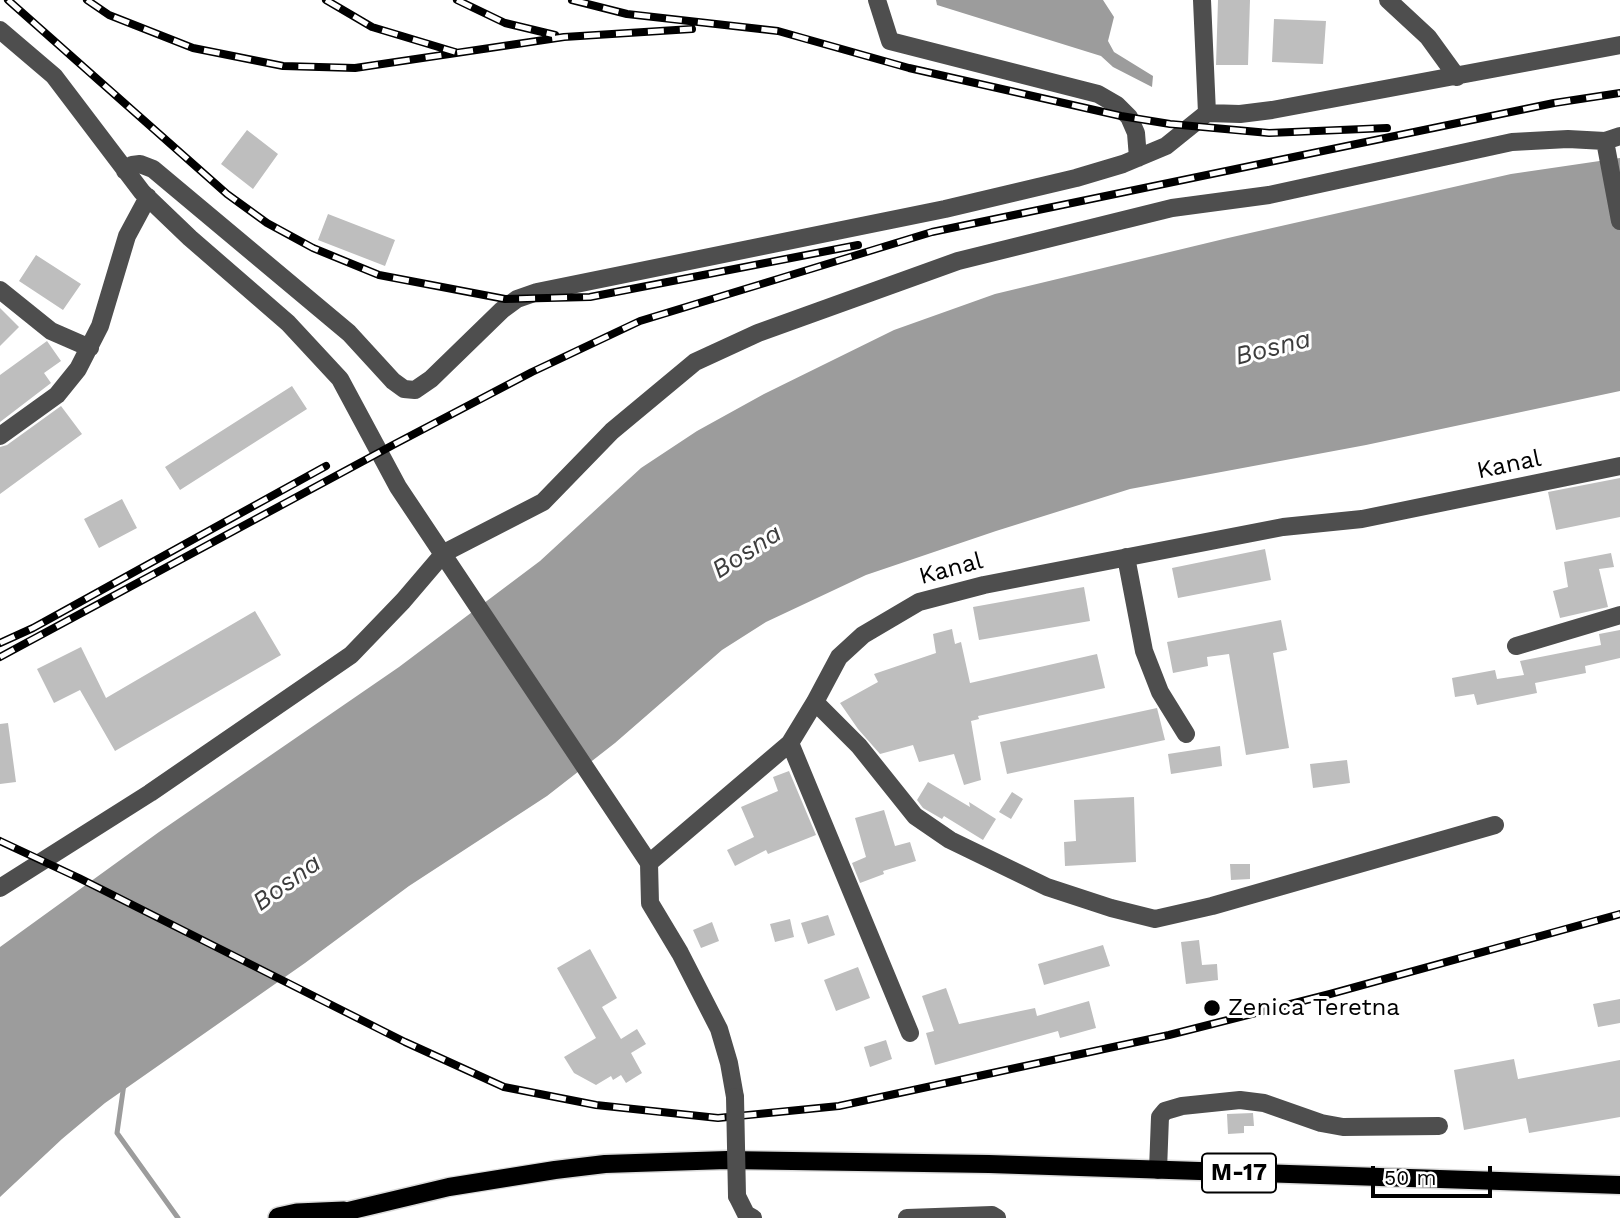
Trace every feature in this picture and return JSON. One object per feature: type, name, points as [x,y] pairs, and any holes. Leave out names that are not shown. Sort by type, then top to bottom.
[{"type":"highway","points":[[279,1218],[297,1214],[335,1215]]},
{"type":"main road","name":"M-17","points":[[335,1215],[449,1187],[555,1170],[605,1164],[727,1160],[976,1163],[1620,1185]]},
{"type":"street","points":[[877,0],[890,41],[1098,93],[1129,117],[1136,133],[1138,158]]},
{"type":"street","points":[[1202,0],[1207,113]]},
{"type":"street","points":[[1388,0],[1428,37],[1457,77]]},
{"type":"street","points":[[0,30],[54,76],[125,171],[148,197],[190,238],[288,323],[340,379],[398,486],[649,863],[650,903],[687,965],[719,1029],[730,1063],[735,1097],[737,1196],[747,1217]]},
{"type":"street","points":[[125,171],[132,165],[140,164],[153,169],[349,333],[393,381],[404,389],[415,390],[502,310],[527,295],[945,209],[1076,178],[1166,146],[1207,113],[1240,114],[1272,110],[1620,45]]},
{"type":"street","points":[[0,888],[150,793],[351,655],[444,553],[543,502],[612,431],[695,362],[758,333],[958,261],[1172,208],[1269,195],[1512,142],[1568,139],[1610,143],[1620,221]]},
{"type":"street","points":[[0,436],[57,395],[78,369],[100,326],[127,236],[148,197]]},
{"type":"street","points":[[0,290],[51,331],[90,348]]},
{"type":"street","name":"Kanal","points":[[649,863],[790,743],[839,657],[863,635],[919,602],[984,585],[1283,527],[1362,519],[1620,466]]},
{"type":"street","points":[[1126,558],[1144,651],[1160,692],[1186,734]]},
{"type":"street","points":[[1516,646],[1620,615]]},
{"type":"street","points":[[815,702],[859,746],[915,816],[950,840],[1047,887],[1155,919],[1212,906],[1495,825]]},
{"type":"street","points":[[790,743],[911,1033]]},
{"type":"street","points":[[1158,1170],[1160,1117],[1165,1111],[1214,1101],[1264,1103],[1321,1123],[1343,1127],[1439,1126]]},
{"type":"street","points":[[907,1218],[992,1215],[997,1218]]},
{"type":"water","points":[[936,0],[1103,0],[1114,17],[1108,41],[1114,52],[1153,76],[1152,87],[1113,67],[1101,56],[937,5]]},
{"type":"water","name":"Bosna","points":[[1620,158],[1620,391],[1366,445],[1130,489],[866,575],[766,622],[722,650],[615,743],[547,796],[409,886],[305,963],[105,1103],[0,1197],[0,947],[159,832],[399,667],[540,561],[641,468],[697,431],[764,394],[894,330],[995,294],[1511,174]]},
{"type":"building","points":[[1218,0],[1250,0],[1248,65],[1216,65]]},
{"type":"building","points":[[1274,19],[1326,21],[1323,64],[1272,62]]},
{"type":"building","points":[[247,130],[278,154],[253,189],[221,164]]},
{"type":"building","points":[[328,214],[395,240],[385,266],[318,240]]},
{"type":"building","points":[[36,255],[81,284],[63,310],[19,281]]},
{"type":"building","points":[[0,308],[19,327],[0,346]]},
{"type":"building","points":[[47,341],[61,361],[44,373],[51,383],[0,422],[0,375]]},
{"type":"building","points":[[292,386],[307,409],[180,490],[165,467]]},
{"type":"building","points":[[61,406],[82,434],[0,494],[0,447],[7,445]]},
{"type":"building","points":[[1620,478],[1620,517],[1556,530],[1548,492]]},
{"type":"building","points":[[122,499],[137,528],[99,548],[84,519]]},
{"type":"building","points":[[1265,549],[1271,580],[1178,598],[1172,568]]},
{"type":"building","points":[[1611,553],[1614,567],[1599,569],[1608,607],[1560,618],[1553,591],[1568,587],[1564,562]]},
{"type":"building","points":[[1084,587],[1090,621],[979,640],[973,607]]},
{"type":"building","points":[[255,611],[281,655],[115,751],[80,690],[54,703],[37,669],[81,647],[106,698]]},
{"type":"building","points":[[1281,620],[1287,650],[1273,653],[1289,748],[1246,755],[1229,654],[1207,657],[1208,666],[1173,673],[1167,642]]},
{"type":"building","points":[[952,629],[955,644],[961,642],[970,683],[1097,654],[1105,688],[978,716],[979,719],[971,721],[981,780],[964,785],[954,754],[919,762],[913,745],[880,754],[840,703],[878,682],[874,674],[936,653],[933,634]]},
{"type":"building","points":[[1620,630],[1620,658],[1585,666],[1586,673],[1535,683],[1537,693],[1477,705],[1474,694],[1455,697],[1452,678],[1495,670],[1497,679],[1524,675],[1520,661],[1601,645],[1599,634]]},
{"type":"building","points":[[1157,708],[1165,740],[1007,774],[1000,742]]},
{"type":"building","points":[[8,723],[16,782],[0,784],[0,724]]},
{"type":"building","points":[[1220,746],[1222,766],[1171,774],[1168,754]]},
{"type":"building","points":[[1347,760],[1350,783],[1313,788],[1310,764]]},
{"type":"building","points":[[789,771],[816,835],[768,854],[766,850],[735,866],[727,850],[754,837],[741,807],[778,791],[773,777]]},
{"type":"building","points":[[928,782],[996,819],[983,840],[944,816],[942,819],[923,808],[917,800]]},
{"type":"building","points":[[1012,792],[1023,799],[1011,819],[999,812]]},
{"type":"building","points":[[1134,797],[1136,862],[1065,866],[1064,842],[1076,841],[1074,800]]},
{"type":"building","points":[[884,810],[895,846],[910,842],[916,861],[883,871],[884,874],[860,883],[852,863],[866,857],[855,818]]},
{"type":"building","points":[[1230,864],[1250,864],[1250,879],[1231,880]]},
{"type":"building","points":[[828,915],[835,935],[808,944],[801,923]]},
{"type":"building","points":[[790,919],[794,937],[775,942],[770,924]]},
{"type":"building","points":[[712,922],[719,941],[701,948],[693,930]]},
{"type":"building","points":[[1199,940],[1202,965],[1217,964],[1218,980],[1186,984],[1181,942]]},
{"type":"building","points":[[1103,945],[1110,966],[1044,985],[1038,964]]},
{"type":"building","points":[[590,949],[617,998],[602,1007],[621,1039],[637,1029],[646,1044],[631,1053],[642,1073],[626,1083],[621,1075],[613,1080],[611,1076],[596,1085],[574,1073],[564,1057],[596,1038],[557,968]]},
{"type":"building","points":[[858,967],[870,998],[836,1011],[824,980]]},
{"type":"building","points":[[946,988],[959,1024],[1035,1008],[1037,1016],[1089,1001],[1096,1028],[1060,1038],[1058,1031],[935,1065],[926,1033],[934,1031],[922,996]]},
{"type":"building","points":[[1620,999],[1620,1023],[1598,1027],[1593,1004]]},
{"type":"building","points":[[886,1040],[892,1059],[870,1067],[864,1047]]},
{"type":"building","points":[[1514,1059],[1518,1079],[1620,1060],[1620,1117],[1529,1133],[1526,1118],[1464,1130],[1454,1070]]},
{"type":"building","points":[[1253,1113],[1254,1126],[1244,1126],[1244,1133],[1228,1134],[1227,1114]]},
{"type":"waterway","points":[[124,1084],[117,1133],[178,1218]]},
{"type":"railway","points":[[8,0],[227,194],[267,223],[313,248],[379,275],[505,299],[590,297],[858,245]]},
{"type":"railway","points":[[87,0],[109,15],[193,48],[283,66],[355,68],[564,37],[692,29]]},
{"type":"railway","points":[[326,0],[372,27],[455,52]]},
{"type":"railway","points":[[457,0],[505,23],[555,35]]},
{"type":"railway","points":[[572,0],[627,14],[778,31],[909,68],[1121,116],[1170,124],[1269,133],[1387,128]]},
{"type":"railway","points":[[0,657],[532,372],[640,321],[932,232],[1554,103],[1620,93]]},
{"type":"railway","points":[[0,643],[33,628],[326,466]]},
{"type":"railway","points":[[0,841],[405,1042],[504,1087],[596,1105],[718,1118],[839,1106],[1169,1035],[1330,994],[1620,914]]},
{"type":"place","name":"Zenica Teretna","points":[[1212,1008]]}]
